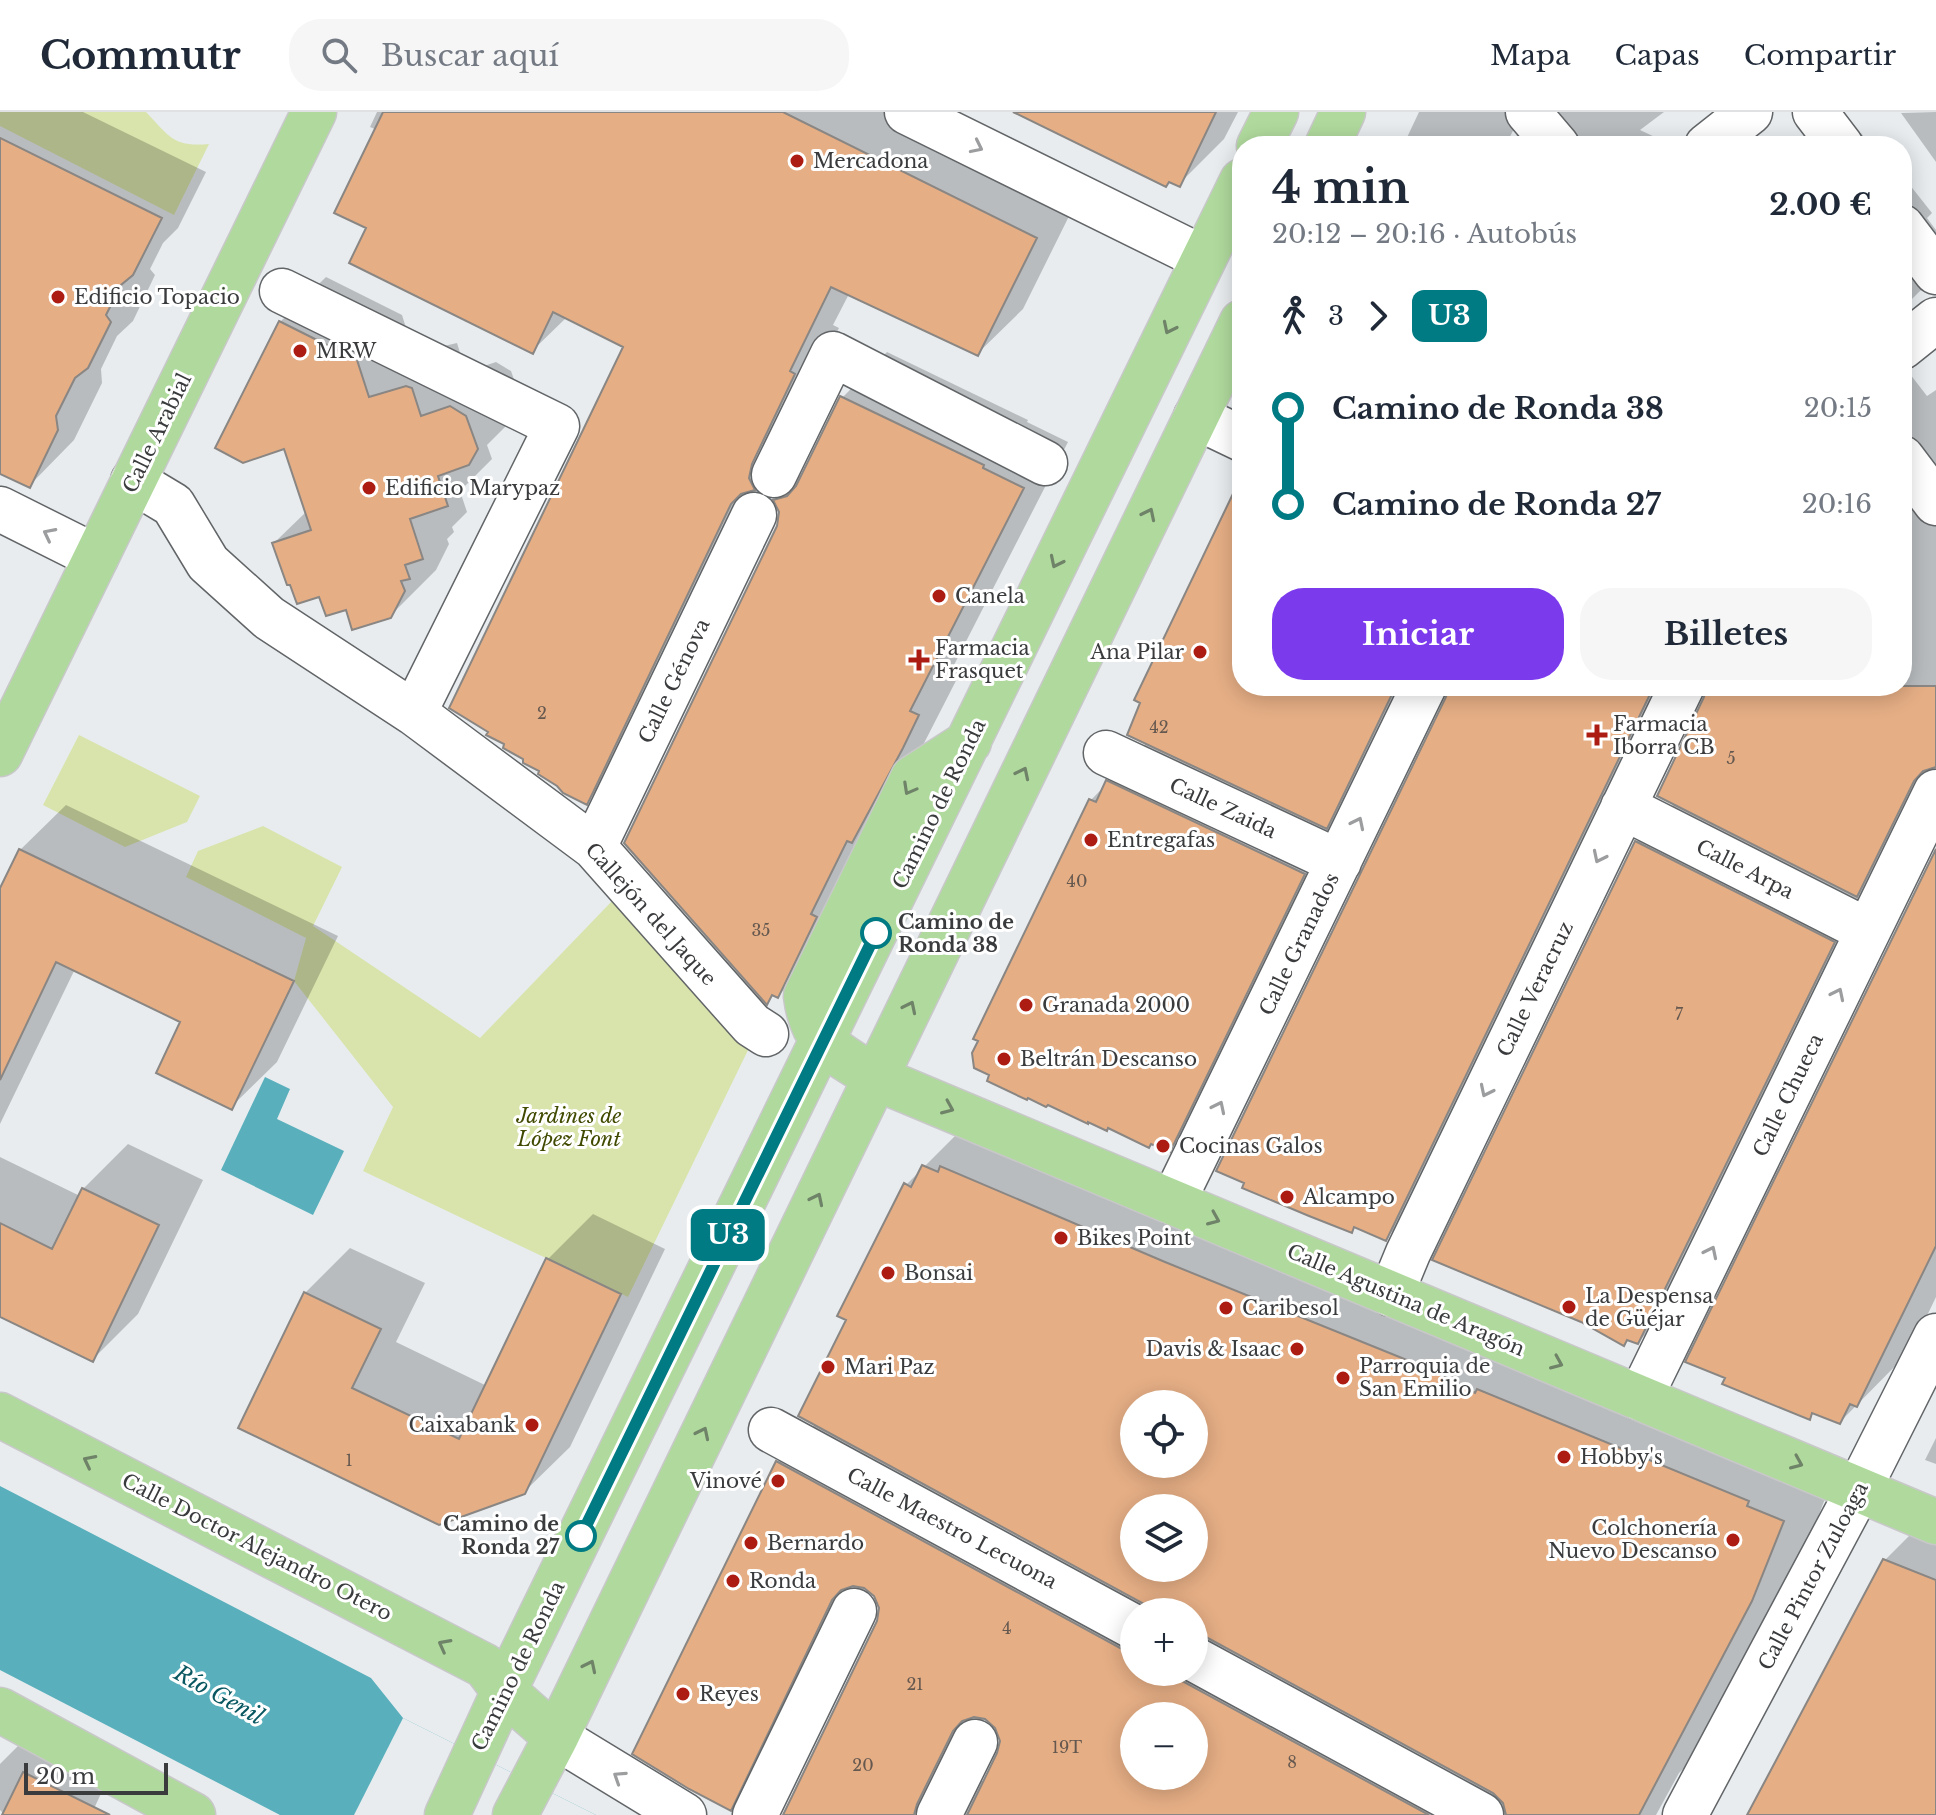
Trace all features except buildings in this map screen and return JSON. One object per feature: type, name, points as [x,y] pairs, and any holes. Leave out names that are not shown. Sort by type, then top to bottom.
[{"type":"main road","name":"Calle Arabial","points":[[1,751],[314,112]]},
{"type":"main road","points":[[1264,136],[1276,112]]},
{"type":"main road","points":[[1332,136],[1343,112]]},
{"type":"main road","name":"Camino de Ronda","points":[[447,1815],[504,1691],[1232,201]]},
{"type":"main road","points":[[1203,258],[1232,242]]},
{"type":"main road","points":[[522,1798],[556,1737],[1232,343]]},
{"type":"main road","name":"Calle Agustina de Aragón","points":[[823,1043],[876,1078],[1936,1522]]},
{"type":"main road","name":"Calle Doctor Alejandro Otero","points":[[0,1415],[485,1666],[504,1691],[556,1737]]},
{"type":"main road","points":[[0,1710],[193,1815]]},
{"type":"street","points":[[907,112],[1203,258]]},
{"type":"street","points":[[1528,112],[1548,136]]},
{"type":"street","points":[[1720,136],[1750,112]]},
{"type":"street","points":[[1815,112],[1833,136]]},
{"type":"street","points":[[1912,240],[1936,272]]},
{"type":"street","points":[[282,291],[557,426],[414,713]]},
{"type":"street","points":[[1912,339],[1936,320]]},
{"type":"street","points":[[774,475],[833,354],[1045,463]]},
{"type":"street","points":[[1196,417],[1232,434]]},
{"type":"street","points":[[1912,471],[1936,503]]},
{"type":"street","name":"Callejón del Jaque","points":[[133,481],[173,505],[208,563],[269,618],[414,713],[594,847],[759,1030]]},
{"type":"street","points":[[1,509],[96,557]]},
{"type":"street","name":"Calle Génova","points":[[594,847],[754,515]]},
{"type":"street","name":"Calle Granados","points":[[1173,1202],[1419,696]]},
{"type":"street","name":"Calle Veracruz","points":[[1391,1294],[1677,696]]},
{"type":"street","name":"Calle Zaida","points":[[1106,753],[1339,862]]},
{"type":"street","name":"Calle Chueca","points":[[1640,1398],[1936,792]]},
{"type":"street","name":"Calle Arpa","points":[[1623,807],[1868,931]]},
{"type":"street","name":"Calle Pintor Zuloaga","points":[[1685,1815],[1859,1489],[1936,1336]]},
{"type":"street","name":"Calle Maestro Lecuona","points":[[771,1430],[1120,1619]]},
{"type":"street","points":[[755,1815],[854,1611]]},
{"type":"street","points":[[1208,1667],[1481,1815]]},
{"type":"street","points":[[556,1737],[684,1815]]},
{"type":"street","points":[[939,1815],[975,1742]]},
{"type":"green space","points":[[0,112],[146,112],[180,142],[209,144],[174,215],[0,126]]},
{"type":"green space","points":[[79,735],[200,796],[187,822],[125,847],[43,805]]},
{"type":"green space","name":"Jardines de López Font","points":[[263,826],[342,867],[313,926],[480,1038],[613,900],[750,1046],[628,1297],[363,1171],[393,1107],[294,981],[306,938],[186,877],[198,851]]},
{"type":"water","points":[[265,1077],[290,1089],[277,1119],[344,1151],[313,1215],[221,1170]]},
{"type":"water","name":"Río Genil","points":[[0,1486],[371,1678],[403,1718],[596,1815],[280,1815],[0,1670]]},
{"type":"pier","points":[[403,1718],[596,1815],[354,1815]]},
{"type":"bus line","name":"U3","points":[[581,1536],[876,933]]},
{"type":"place","name":"Mercadona","points":[[797,161]]},
{"type":"place","name":"Edificio Topacio","points":[[58,297]]},
{"type":"place","name":"MRW","points":[[300,351]]},
{"type":"place","name":"Edificio Marypaz","points":[[369,488]]},
{"type":"place","name":"Canela","points":[[939,596]]},
{"type":"place","name":"Ana Pilar","points":[[1200,652]]},
{"type":"place","name":"Farmacia Frasquet","points":[[919,660]]},
{"type":"place","name":"Farmacia Iborra CB","points":[[1597,735]]},
{"type":"place","name":"Entregafas","points":[[1091,840]]},
{"type":"place","name":"Camino de Ronda 38","points":[[876,933]]},
{"type":"place","name":"Granada 2000","points":[[1026,1005]]},
{"type":"place","name":"Beltrán Descanso","points":[[1004,1059]]},
{"type":"place","name":"Cocinas Galos","points":[[1163,1146]]},
{"type":"place","name":"Alcampo","points":[[1287,1197]]},
{"type":"place","name":"Bikes Point","points":[[1061,1238]]},
{"type":"place","name":"Bonsai","points":[[888,1273]]},
{"type":"place","name":"La Despensa de Güéjar","points":[[1569,1307]]},
{"type":"place","name":"Caribesol","points":[[1226,1308]]},
{"type":"place","name":"Davis & Isaac","points":[[1297,1349]]},
{"type":"place","name":"Mari Paz","points":[[828,1367]]},
{"type":"place","name":"Parroquia de San Emilio","points":[[1343,1378]]},
{"type":"place","name":"Caixabank","points":[[532,1425]]},
{"type":"place","name":"Hobby's","points":[[1564,1457]]},
{"type":"place","name":"Vinové","points":[[778,1481]]},
{"type":"place","name":"Camino de Ronda 27","points":[[581,1536]]},
{"type":"place","name":"Colchonería Nuevo Descanso","points":[[1733,1540]]},
{"type":"place","name":"Bernardo","points":[[751,1543]]},
{"type":"place","name":"Ronda","points":[[733,1581]]},
{"type":"place","name":"Reyes","points":[[683,1694]]}]
